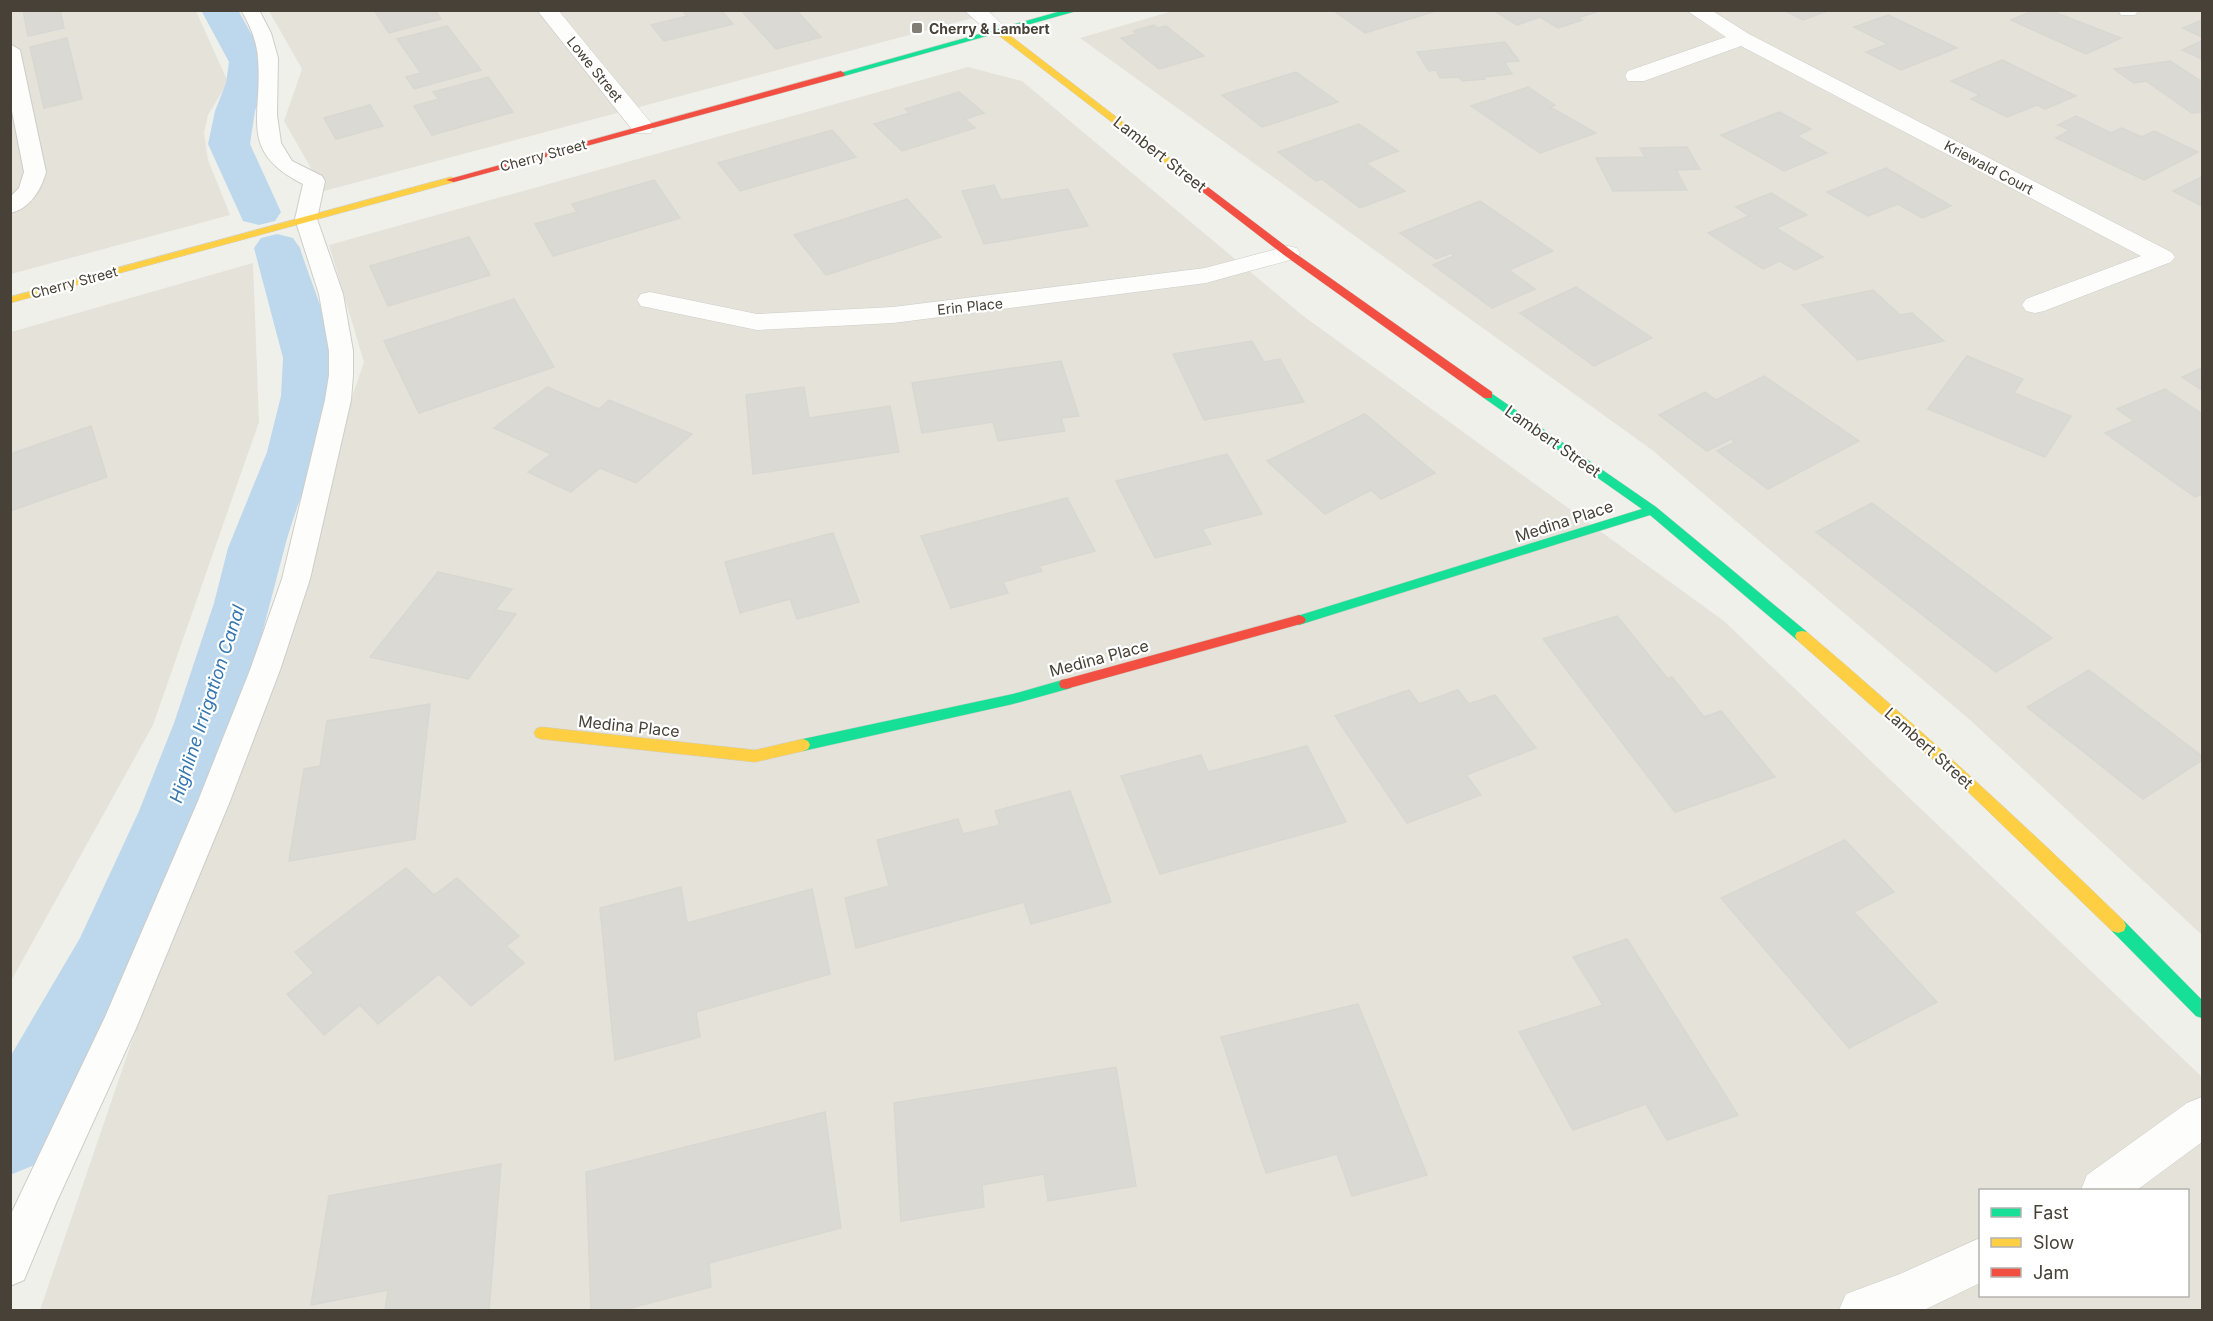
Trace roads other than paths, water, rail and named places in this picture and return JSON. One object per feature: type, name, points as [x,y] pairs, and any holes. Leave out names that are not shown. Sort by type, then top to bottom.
[{"type":"street","name":"Lowe Street","points":[[547,10],[643,128]]},
{"type":"street","name":"Lambert Street","points":[[974,10],[1288,253],[1652,510],[1866,690],[2054,862],[2202,1011]]},
{"type":"street","name":"Cherry Street","points":[[10,300],[1076,10]]},
{"type":"street","name":"Kriewald Court","points":[[1696,10],[1742,38],[2162,257],[2035,305]]},
{"type":"street","points":[[1636,76],[1742,38]]},
{"type":"street","name":"Erin Place","points":[[650,300],[757,322],[893,315],[1206,275],[1288,253]]},
{"type":"street","name":"Medina Place","points":[[541,734],[755,756],[1013,699],[1353,605],[1652,510]]},
{"type":"street","points":[[2105,1189],[2202,1117]]},
{"type":"street","points":[[1862,1311],[1907,1295],[1979,1260]]},
{"type":"lane","points":[[10,1266],[42,1189],[118,1026],[214,801],[266,670],[296,579],[338,400],[341,351],[331,294],[306,219],[313,196],[314,181],[284,165],[270,142],[267,118],[268,59],[263,37],[250,10]]},
{"type":"lane","points":[[10,50],[35,172],[32,186],[22,200],[10,207]]},
{"type":"waterway","name":"Highline Irrigation Canal","points":[[219,10],[248,62],[246,83],[235,111],[229,144],[259,212]]},
{"type":"waterway","name":"Highline Irrigation Canal","points":[[10,1137],[34,1088],[105,961],[172,811],[205,723],[243,603],[256,548],[293,452],[306,396],[308,358],[300,322],[277,248]]},
{"type":"place","name":"Cherry & Lambert","points":[[917,28]]}]
